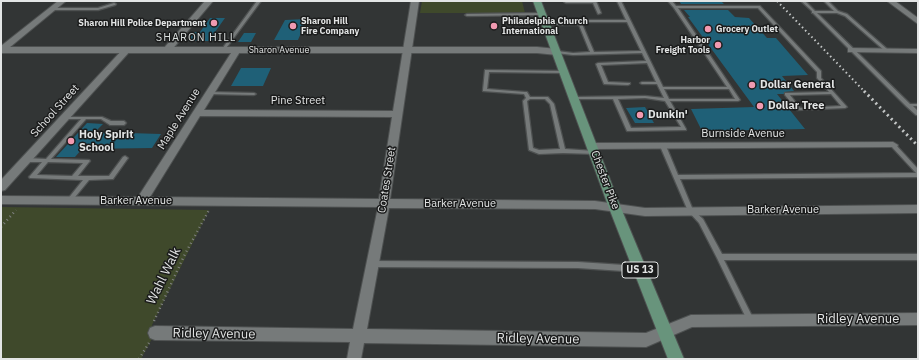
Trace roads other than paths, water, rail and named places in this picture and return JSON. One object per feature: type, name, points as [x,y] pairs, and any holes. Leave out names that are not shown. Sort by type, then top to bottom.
[{"type":"main road","name":"Chester Pike","points":[[537,1],[575,98],[615,208],[676,359]]},
{"type":"street","points":[[1,50],[62,1]]},
{"type":"street","points":[[167,50],[209,1]]},
{"type":"street","name":"Coates Street","points":[[354,359],[357,336],[384,204],[409,50],[415,1]]},
{"type":"street","points":[[891,1],[918,22]]},
{"type":"street","name":"Sharon Avenue","points":[[1,50],[537,50],[557,52]]},
{"type":"street","name":"School Street","points":[[1,187],[127,50]]},
{"type":"street","name":"Maple Avenue","points":[[141,202],[237,50]]},
{"type":"street","points":[[852,50],[918,51]]},
{"type":"street","name":"Pine Street","points":[[198,113],[398,114]]},
{"type":"street","name":"Burnside Avenue","points":[[593,150],[663,146],[893,145]]},
{"type":"street","name":"Barker Avenue","points":[[1,200],[595,205],[645,212],[916,212]]},
{"type":"street","name":"Ridley Avenue","points":[[155,333],[646,340],[691,321],[918,319]]},
{"type":"lane","points":[[223,50],[259,1]]},
{"type":"lane","points":[[566,2],[594,1],[599,13]]},
{"type":"lane","points":[[615,98],[629,130],[684,129],[667,100],[619,1]]},
{"type":"lane","points":[[575,98],[645,97],[667,100],[738,100],[670,1]]},
{"type":"lane","points":[[803,1],[918,114]]},
{"type":"lane","points":[[826,1],[837,12]]},
{"type":"lane","points":[[52,9],[98,9],[114,4]]},
{"type":"lane","points":[[675,8],[759,7],[819,72],[819,78],[833,93],[845,107],[799,109],[787,94],[833,93]]},
{"type":"lane","points":[[813,12],[837,12],[846,15],[886,50]]},
{"type":"lane","points":[[467,15],[542,14]]},
{"type":"lane","points":[[546,24],[580,24],[584,21],[629,21]]},
{"type":"lane","points":[[580,24],[592,53]]},
{"type":"lane","points":[[557,52],[644,52]]},
{"type":"lane","points":[[628,84],[606,83],[598,64],[649,62]]},
{"type":"lane","points":[[529,98],[525,93],[485,90],[487,71],[565,72]]},
{"type":"lane","points":[[642,83],[659,83]]},
{"type":"lane","points":[[662,88],[730,88]]},
{"type":"lane","points":[[210,93],[254,94]]},
{"type":"lane","points":[[529,98],[526,101],[531,149],[539,152],[593,150]]},
{"type":"lane","points":[[529,98],[546,98],[552,104],[563,151]]},
{"type":"lane","points":[[908,105],[918,104]]},
{"type":"lane","points":[[65,118],[102,118],[110,123],[124,123]]},
{"type":"lane","points":[[85,118],[32,177],[110,178],[125,158]]},
{"type":"lane","points":[[893,145],[918,174]]},
{"type":"lane","points":[[663,146],[691,211],[700,221],[720,257],[751,320]]},
{"type":"lane","points":[[26,160],[86,161],[73,178]]},
{"type":"lane","points":[[676,177],[918,174]]},
{"type":"lane","points":[[69,201],[87,178]]},
{"type":"lane","points":[[720,257],[918,257]]},
{"type":"lane","points":[[372,264],[578,265],[639,269]]},
{"type":"railway","points":[[777,1],[865,92]]},
{"type":"railway","points":[[864,91],[918,146]]},
{"type":"place","name":"Sharon Hill Police Department","points":[[214,23]]},
{"type":"place","name":"Sharon Hill Fire Company","points":[[293,26]]},
{"type":"place","name":"Philadelphia Church International","points":[[494,26]]},
{"type":"place","name":"Grocery Outlet","points":[[708,29]]},
{"type":"place","name":"Harbor Freight Tools","points":[[718,45]]},
{"type":"place","name":"Dollar General","points":[[752,85]]},
{"type":"place","name":"Dollar Tree","points":[[760,106]]},
{"type":"place","name":"Dunkin'","points":[[640,115]]},
{"type":"place","name":"Holy Spirit School","points":[[71,141]]},
{"type":"district","name":"SHARON HILL","points":[[196,38]]}]
